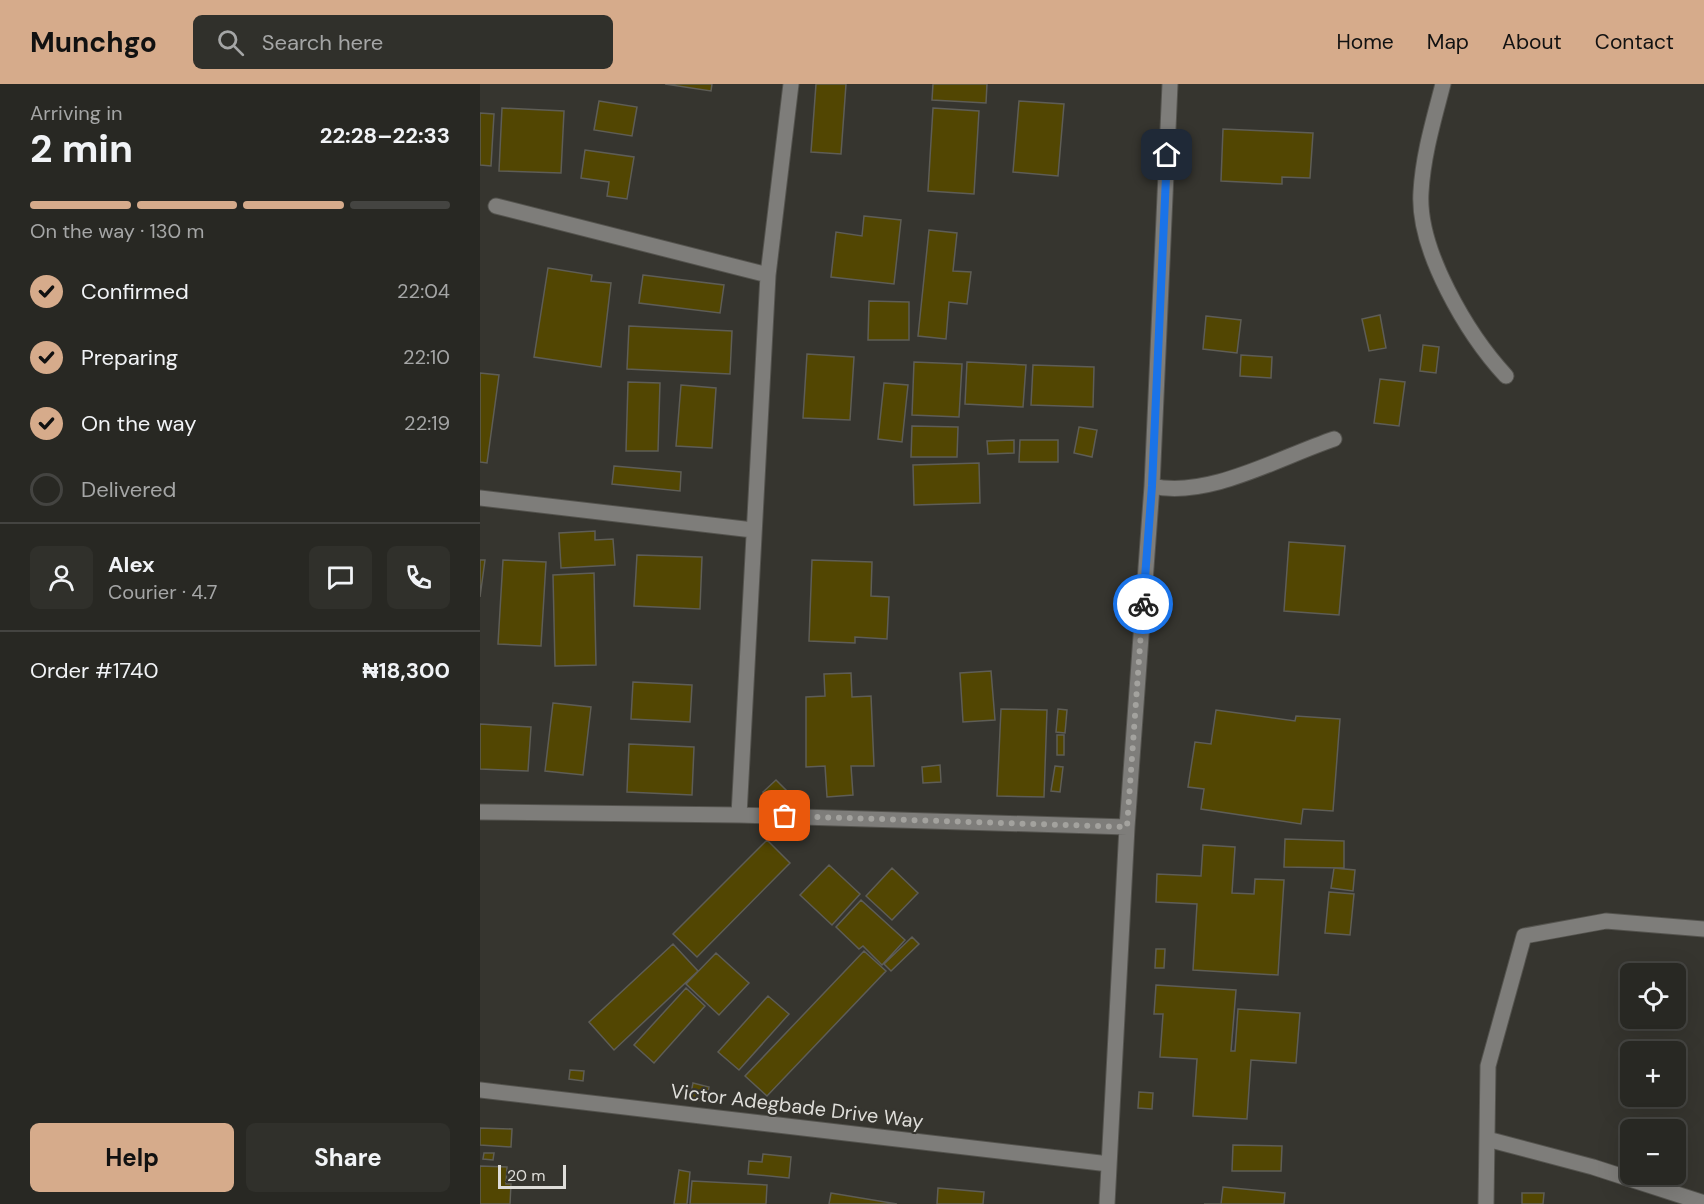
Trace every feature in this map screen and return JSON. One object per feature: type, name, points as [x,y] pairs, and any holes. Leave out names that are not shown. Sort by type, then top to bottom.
[{"type":"street","points":[[740,815],[768,275],[791,84]]},
{"type":"street","points":[[1107,1204],[1127,827],[1152,486],[1170,84]]},
{"type":"street","points":[[1443,84],[1429,135],[1421,194],[1424,229],[1440,273],[1468,326],[1491,360],[1506,376]]},
{"type":"street","points":[[496,206],[768,275]]},
{"type":"street","points":[[1152,486],[1169,490],[1197,487],[1236,476],[1334,439]]},
{"type":"street","points":[[480,498],[753,530]]},
{"type":"street","points":[[480,812],[740,815],[1127,827]]},
{"type":"street","points":[[1486,1204],[1488,1066],[1524,936],[1606,921],[1704,929]]},
{"type":"street","name":"Victor Adegbade Drive Way","points":[[480,1090],[1109,1164]]},
{"type":"street","points":[[1487,1139],[1593,1167],[1704,1203]]},
{"type":"building","points":[[665,84],[712,84],[711,91]]},
{"type":"building","points":[[816,84],[846,84],[841,154],[811,152]]},
{"type":"building","points":[[933,84],[987,84],[986,103],[932,100]]},
{"type":"building","points":[[599,101],[637,107],[632,136],[594,130]]},
{"type":"building","points":[[1019,101],[1064,104],[1058,176],[1013,172]]},
{"type":"building","points":[[502,108],[564,111],[561,173],[499,171]]},
{"type":"building","points":[[933,108],[979,111],[974,194],[928,191]]},
{"type":"building","points":[[480,113],[494,114],[491,166],[480,165]]},
{"type":"building","points":[[1223,129],[1313,133],[1310,178],[1282,177],[1282,184],[1221,181]]},
{"type":"building","points":[[585,150],[634,157],[627,199],[607,196],[609,182],[581,178]]},
{"type":"building","points":[[864,216],[901,220],[894,284],[831,277],[836,232],[862,236]]},
{"type":"building","points":[[929,230],[957,233],[953,271],[971,272],[967,304],[949,302],[946,339],[918,336]]},
{"type":"building","points":[[548,268],[592,275],[591,281],[611,283],[601,367],[534,357]]},
{"type":"building","points":[[643,275],[724,285],[720,313],[639,303]]},
{"type":"building","points":[[869,301],[909,302],[909,340],[868,340]]},
{"type":"building","points":[[1380,315],[1386,348],[1369,351],[1362,319]]},
{"type":"building","points":[[1206,316],[1241,320],[1237,353],[1203,349]]},
{"type":"building","points":[[629,326],[732,331],[730,374],[627,369]]},
{"type":"building","points":[[1423,345],[1439,347],[1436,373],[1420,371]]},
{"type":"building","points":[[807,354],[854,357],[850,420],[803,418]]},
{"type":"building","points":[[1241,355],[1272,357],[1271,378],[1240,376]]},
{"type":"building","points":[[914,362],[962,364],[959,417],[912,415]]},
{"type":"building","points":[[967,362],[1026,365],[1023,407],[965,404]]},
{"type":"building","points":[[1033,365],[1094,367],[1093,407],[1031,405]]},
{"type":"building","points":[[480,373],[499,375],[487,463],[480,462]]},
{"type":"building","points":[[1380,379],[1405,382],[1399,426],[1374,423]]},
{"type":"building","points":[[628,382],[660,383],[658,451],[626,451]]},
{"type":"building","points":[[884,383],[908,385],[902,442],[878,439]]},
{"type":"building","points":[[681,385],[716,388],[712,448],[676,446]]},
{"type":"building","points":[[912,426],[958,427],[957,457],[911,457]]},
{"type":"building","points":[[1079,427],[1097,430],[1092,457],[1074,453]]},
{"type":"building","points":[[1014,440],[1014,453],[988,454],[987,441]]},
{"type":"building","points":[[1020,440],[1058,440],[1058,462],[1019,462]]},
{"type":"building","points":[[979,463],[980,503],[914,505],[913,465]]},
{"type":"building","points":[[614,466],[681,472],[680,491],[612,484]]},
{"type":"building","points":[[595,531],[595,540],[613,539],[615,565],[561,568],[559,533]]},
{"type":"building","points":[[1289,542],[1345,546],[1339,615],[1284,611]]},
{"type":"building","points":[[637,555],[702,557],[700,609],[634,606]]},
{"type":"building","points":[[480,560],[485,560],[480,597]]},
{"type":"building","points":[[503,560],[546,562],[541,646],[498,644]]},
{"type":"building","points":[[812,560],[872,562],[871,596],[889,597],[887,639],[855,637],[855,643],[809,641]]},
{"type":"building","points":[[594,573],[596,665],[555,666],[553,575]]},
{"type":"building","points":[[991,671],[995,720],[963,722],[960,673]]},
{"type":"building","points":[[851,673],[852,697],[871,696],[874,766],[851,766],[853,795],[827,797],[825,766],[806,767],[806,697],[825,696],[824,674]]},
{"type":"building","points":[[633,682],[692,685],[690,722],[631,719]]},
{"type":"building","points":[[553,703],[591,707],[583,775],[545,771]]},
{"type":"building","points":[[1001,709],[1047,710],[1044,797],[997,796]]},
{"type":"building","points":[[1058,709],[1067,710],[1065,733],[1056,732]]},
{"type":"building","points":[[1216,710],[1295,721],[1296,716],[1340,719],[1333,811],[1303,809],[1301,824],[1201,809],[1204,789],[1188,787],[1195,742],[1211,744]]},
{"type":"building","points":[[480,724],[531,727],[528,771],[480,769]]},
{"type":"building","points":[[1057,735],[1064,735],[1064,755],[1057,755]]},
{"type":"building","points":[[629,744],[694,747],[692,795],[627,792]]},
{"type":"building","points":[[940,765],[941,782],[923,783],[922,767]]},
{"type":"building","points":[[1055,766],[1063,767],[1060,792],[1051,791]]},
{"type":"building","points":[[776,780],[789,793],[775,805],[763,792]]},
{"type":"building","points":[[1285,839],[1344,841],[1344,868],[1284,867]]},
{"type":"building","points":[[767,840],[790,863],[697,957],[673,934]]},
{"type":"building","points":[[1203,845],[1235,847],[1232,893],[1254,894],[1255,879],[1284,880],[1278,975],[1193,970],[1197,904],[1156,902],[1157,874],[1201,876]]},
{"type":"building","points":[[829,865],[860,894],[832,925],[800,895]]},
{"type":"building","points":[[892,868],[918,893],[892,920],[866,896]]},
{"type":"building","points":[[1334,868],[1355,870],[1353,891],[1331,888]]},
{"type":"building","points":[[1329,892],[1354,894],[1350,935],[1325,933]]},
{"type":"building","points":[[861,900],[905,940],[882,965],[863,946],[859,949],[836,927]]},
{"type":"building","points":[[912,937],[919,944],[891,971],[884,964]]},
{"type":"building","points":[[673,944],[698,971],[614,1050],[589,1022]]},
{"type":"building","points":[[1156,949],[1165,949],[1164,968],[1155,968]]},
{"type":"building","points":[[864,951],[886,971],[767,1096],[745,1076]]},
{"type":"building","points":[[716,953],[749,983],[719,1015],[686,984]]},
{"type":"building","points":[[1156,985],[1236,990],[1231,1051],[1235,1051],[1238,1009],[1300,1013],[1296,1063],[1251,1060],[1247,1119],[1193,1116],[1197,1059],[1160,1057],[1163,1014],[1154,1014]]},
{"type":"building","points":[[686,988],[705,1006],[654,1063],[634,1045]]},
{"type":"building","points":[[768,996],[789,1014],[739,1070],[718,1052]]},
{"type":"building","points":[[570,1070],[584,1071],[583,1081],[569,1079]]},
{"type":"building","points":[[693,1083],[709,1087],[706,1102],[690,1098]]},
{"type":"building","points":[[1139,1092],[1153,1093],[1152,1109],[1138,1108]]},
{"type":"building","points":[[480,1128],[512,1129],[511,1147],[480,1145]]},
{"type":"building","points":[[1233,1145],[1282,1146],[1281,1171],[1232,1171]]},
{"type":"building","points":[[484,1153],[494,1153],[493,1160],[483,1159]]},
{"type":"building","points":[[763,1154],[791,1157],[789,1178],[748,1174],[749,1161],[762,1162]]},
{"type":"building","points":[[480,1166],[507,1167],[506,1184],[511,1184],[510,1204],[480,1204]]},
{"type":"building","points":[[679,1170],[690,1172],[687,1204],[674,1204]]},
{"type":"building","points":[[692,1181],[767,1185],[766,1204],[690,1204]]},
{"type":"building","points":[[1223,1187],[1285,1193],[1284,1204],[1221,1204]]},
{"type":"building","points":[[938,1188],[984,1192],[983,1204],[937,1204]]},
{"type":"building","points":[[831,1193],[897,1204],[829,1204]]},
{"type":"building","points":[[1522,1193],[1544,1193],[1543,1204],[1522,1204]]},
{"type":"way so far","points":[[785,816],[1127,827],[1143,604]]},
{"type":"route","points":[[1143,604],[1152,486],[1167,155]]}]
